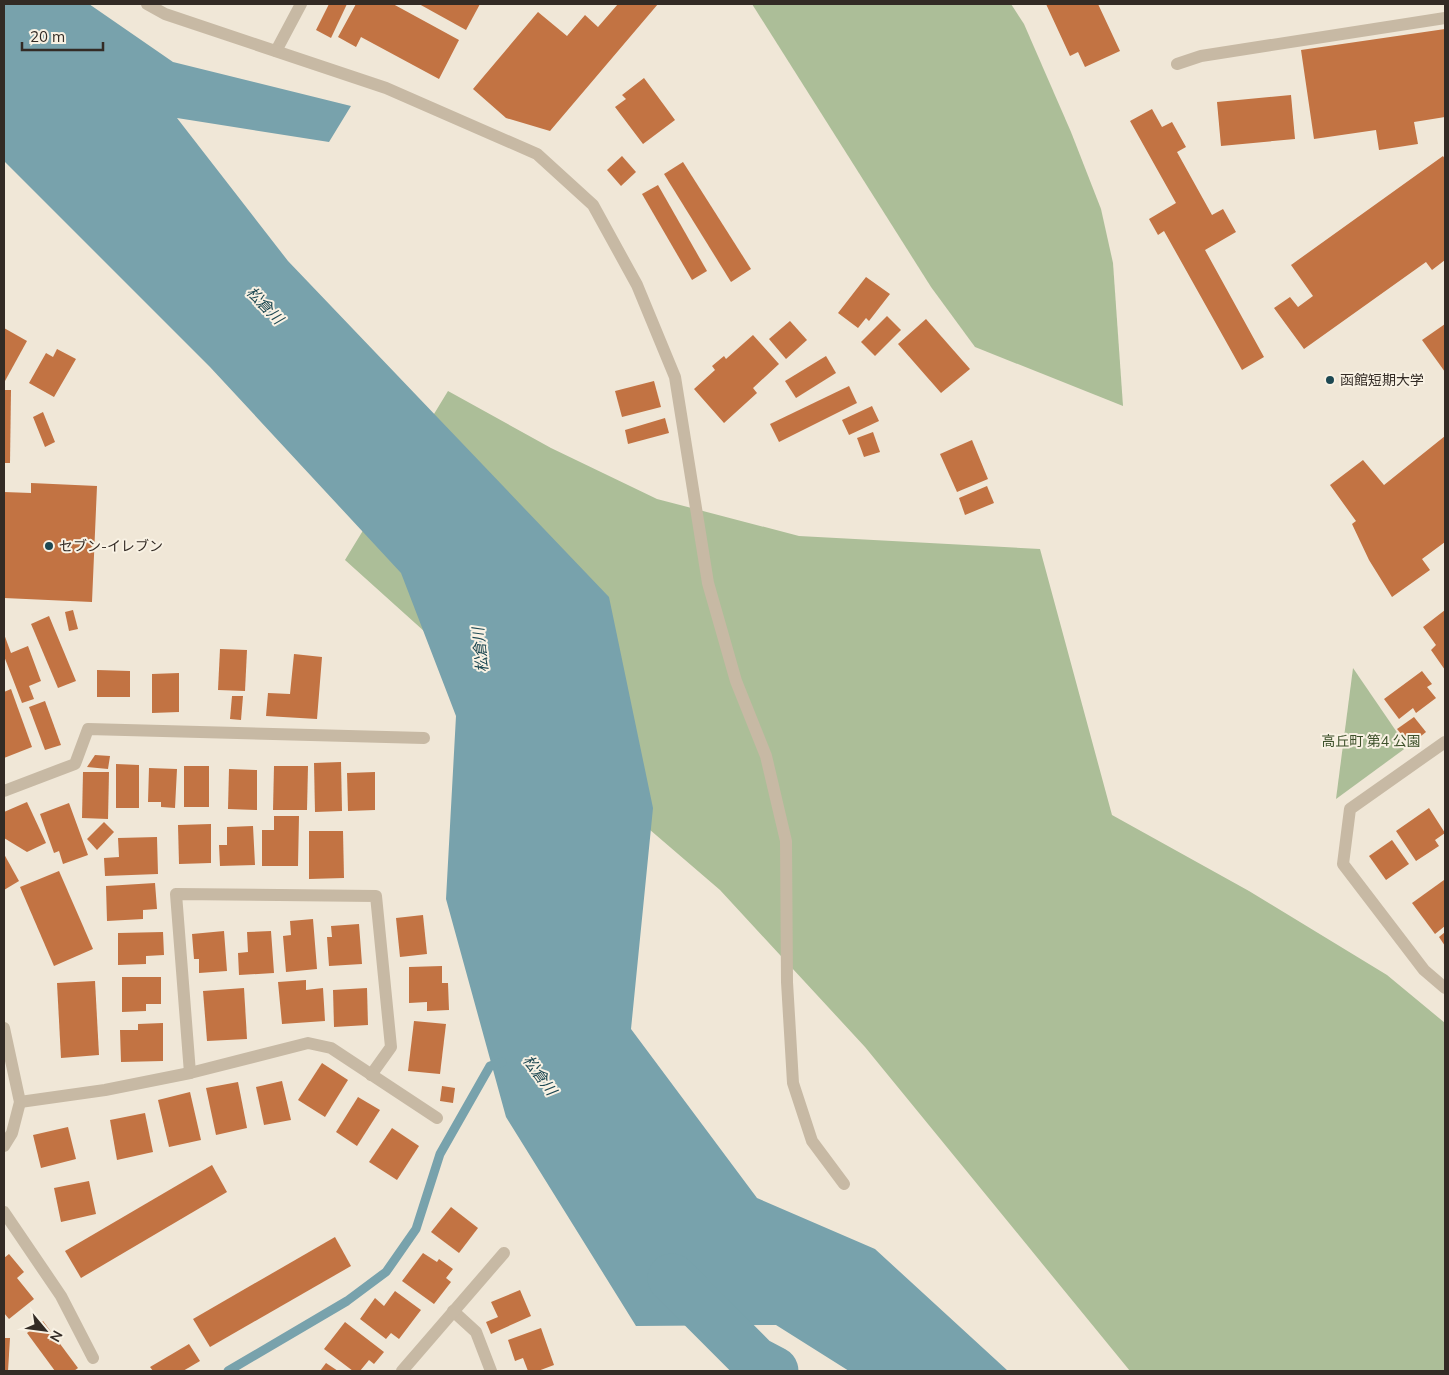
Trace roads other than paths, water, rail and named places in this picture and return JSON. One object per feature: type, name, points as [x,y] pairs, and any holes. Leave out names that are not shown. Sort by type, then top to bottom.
[{"type":"street","points":[[147,4],[165,14],[386,88],[537,154],[593,205],[638,285],[675,377],[708,583],[736,681],[766,756],[786,841],[787,982],[793,1083],[812,1141],[844,1184]]},
{"type":"street","points":[[276,51],[300,4]]},
{"type":"street","points":[[1177,64],[1201,56],[1445,18]]},
{"type":"street","points":[[4,790],[75,764],[88,729],[424,738]]},
{"type":"street","points":[[1445,742],[1350,809],[1343,864],[1424,970],[1445,988]]},
{"type":"street","points":[[190,1073],[176,894],[376,896],[391,1047],[371,1075]]},
{"type":"street","points":[[4,1028],[20,1102],[12,1133],[4,1146]]},
{"type":"street","points":[[20,1102],[106,1090],[190,1073],[308,1043],[331,1048],[437,1118]]},
{"type":"street","points":[[4,1212],[61,1296],[93,1358]]},
{"type":"street","points":[[402,1371],[504,1254]]},
{"type":"street","points":[[453,1311],[476,1332],[491,1371]]},
{"type":"water","points":[[4,4],[89,4],[173,62],[351,106],[329,142],[177,118],[288,261],[609,597],[653,808],[631,1029],[757,1198],[875,1249],[1008,1371],[849,1371],[776,1325],[636,1326],[506,1117],[446,899],[456,716],[401,573],[210,367],[4,161]]},
{"type":"waterway","points":[[228,1371],[347,1301],[386,1272],[416,1229],[440,1154],[490,1066],[502,1062]]},
{"type":"waterway","name":"松倉川","points":[[672,1278],[755,1361],[774,1371]]},
{"type":"place","name":"函館短期大学","points":[[1330,380]]},
{"type":"place","name":"セブン-イレブン","points":[[49,546]]},
{"type":"park label","name":"高丘町 第4 公園","points":[[1371,741]]}]
